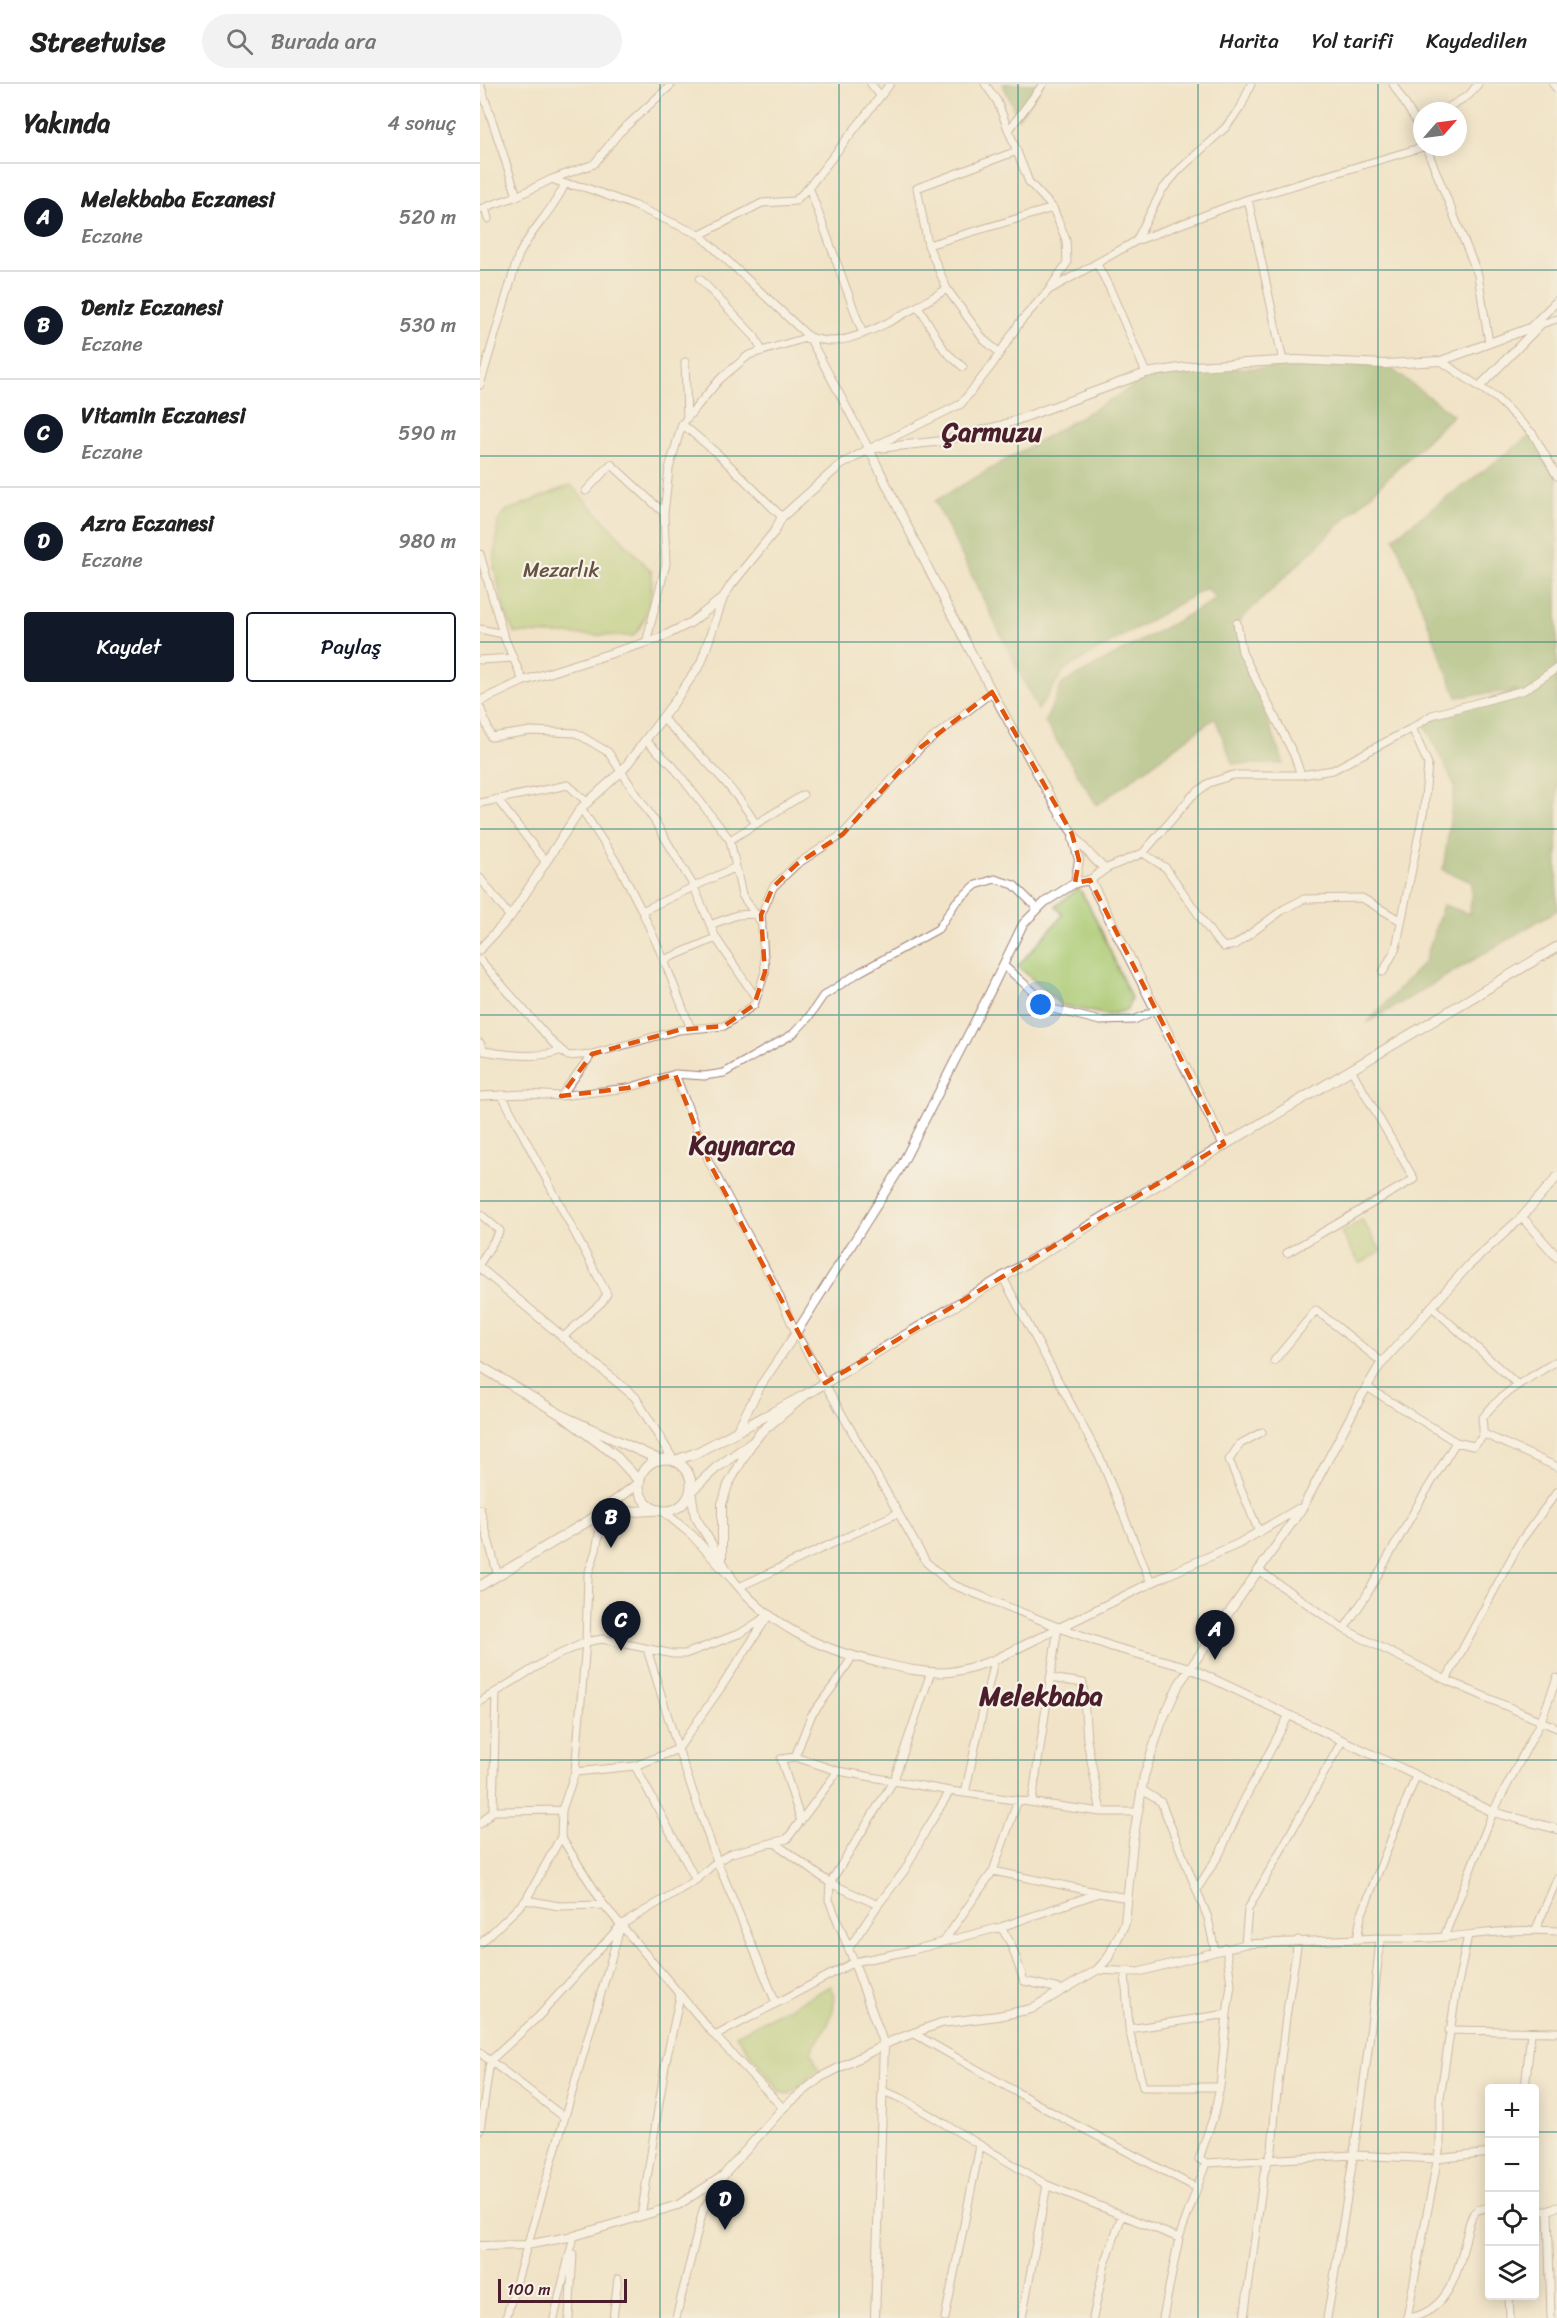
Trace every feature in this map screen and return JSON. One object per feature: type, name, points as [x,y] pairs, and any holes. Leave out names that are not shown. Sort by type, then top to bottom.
[{"type":"main road","points":[[1090,880],[1224,1144]]},
{"type":"main road","points":[[563,1416],[660,1460],[674,1461],[696,1453],[805,1395],[1557,947]]},
{"type":"main road","points":[[480,1366],[563,1416],[614,1454],[640,1482],[642,1496],[646,1503],[661,1511]]},
{"type":"main road","points":[[590,1520],[625,1512],[661,1511],[678,1507],[684,1503],[691,1491],[716,1468],[753,1442],[761,1432],[805,1395]]},
{"type":"main road","points":[[480,1586],[590,1520],[640,1482],[647,1467],[660,1460]]},
{"type":"main road","points":[[674,1461],[685,1469],[691,1491]]},
{"type":"street","points":[[480,84],[517,196]]},
{"type":"street","points":[[488,219],[483,208],[594,164],[619,134],[672,84]]},
{"type":"street","points":[[871,84],[880,95]]},
{"type":"street","points":[[700,235],[762,203],[795,201],[809,187],[890,84]]},
{"type":"street","points":[[480,949],[510,917],[544,861],[584,806],[622,771],[701,663],[723,598],[774,532],[782,517],[839,466],[961,404],[1000,353],[1020,322],[1049,290],[1067,263],[1066,240],[1053,208],[1029,182],[997,101],[985,84]]},
{"type":"street","points":[[1009,130],[1043,84]]},
{"type":"street","points":[[1136,241],[1162,190],[1179,170],[1225,128],[1241,107],[1251,84]]},
{"type":"street","points":[[1393,84],[1413,114]]},
{"type":"street","points":[[1457,102],[1469,95],[1478,84]]},
{"type":"street","points":[[1553,84],[1557,89]]},
{"type":"street","points":[[1000,353],[984,340],[947,289],[928,245],[917,188],[1017,151]]},
{"type":"street","points":[[1049,290],[1136,241],[1248,199],[1413,151]]},
{"type":"street","points":[[1429,156],[1478,275],[1489,343]]},
{"type":"street","points":[[552,179],[584,187],[633,205],[700,235],[809,337],[869,449],[954,621],[992,692],[1072,834],[1093,859],[1105,869]]},
{"type":"street","points":[[480,385],[518,256],[524,244],[556,203],[565,184]]},
{"type":"street","points":[[809,187],[863,334]]},
{"type":"street","points":[[1248,199],[1283,361]]},
{"type":"street","points":[[928,245],[1053,208]]},
{"type":"street","points":[[1097,264],[1146,373]]},
{"type":"street","points":[[700,279],[755,337],[762,351]]},
{"type":"street","points":[[685,421],[720,379],[748,355],[809,337],[831,341],[863,334],[947,289]]},
{"type":"street","points":[[1530,328],[1557,301]]},
{"type":"street","points":[[918,306],[945,351],[963,367]]},
{"type":"street","points":[[869,449],[943,441],[993,428],[1146,373],[1194,366],[1283,361],[1385,364],[1442,362],[1557,319]]},
{"type":"street","points":[[1479,387],[1542,324]]},
{"type":"street","points":[[646,643],[666,564],[664,513],[669,469],[685,421],[685,362]]},
{"type":"street","points":[[1442,362],[1496,398],[1533,434],[1557,476]]},
{"type":"street","points":[[685,421],[782,517]]},
{"type":"street","points":[[586,491],[611,464],[664,513]]},
{"type":"street","points":[[480,554],[503,634],[523,681]]},
{"type":"street","points":[[480,701],[523,681],[660,638],[690,623],[723,598]]},
{"type":"street","points":[[1237,623],[1242,652],[1302,775]]},
{"type":"street","points":[[480,629],[503,634]]},
{"type":"street","points":[[480,660],[513,658]]},
{"type":"street","points":[[736,1432],[760,1385],[796,1333],[899,1170],[1023,924],[1038,909],[1075,883],[1090,880],[1105,869],[1143,853],[1192,796],[1209,783],[1233,776],[1302,775],[1333,770],[1432,715],[1524,690],[1557,668]]},
{"type":"street","points":[[480,960],[568,1056],[592,1054],[679,1030],[724,1026],[754,1005],[765,972],[761,915],[773,887],[797,864],[843,834],[921,747],[992,692]]},
{"type":"street","points":[[480,707],[491,737],[531,731],[576,733],[608,752],[693,885],[716,938],[756,998]]},
{"type":"street","points":[[662,718],[705,759],[743,803],[756,824]]},
{"type":"street","points":[[1383,972],[1396,948],[1411,884],[1422,820],[1428,764],[1412,728]]},
{"type":"street","points":[[645,740],[672,765],[730,840],[742,895],[762,924]]},
{"type":"street","points":[[480,803],[568,785],[584,806],[642,911],[691,1029]]},
{"type":"street","points":[[730,840],[803,795]]},
{"type":"street","points":[[497,799],[544,861]]},
{"type":"street","points":[[1072,834],[1079,860],[1075,883]]},
{"type":"street","points":[[1143,853],[1166,868],[1214,937],[1224,947],[1235,945],[1284,909],[1304,899],[1362,898],[1401,921]]},
{"type":"street","points":[[642,911],[693,885],[736,867]]},
{"type":"street","points":[[480,878],[510,917]]},
{"type":"street","points":[[480,1096],[527,1094],[561,1096],[628,1088],[675,1074],[704,1076],[724,1072],[793,1034],[808,1018],[823,996],[860,972],[938,929],[956,902],[976,885],[995,879],[1014,885],[1038,909]]},
{"type":"street","points":[[710,924],[736,915],[755,914]]},
{"type":"street","points":[[664,960],[716,938]]},
{"type":"street","points":[[1003,965],[1053,1009],[1100,1021],[1134,1020],[1156,1010]]},
{"type":"street","points":[[480,1043],[484,1051],[494,1053],[550,1055],[561,1050]]},
{"type":"street","points":[[561,1096],[592,1054]]},
{"type":"street","points":[[1287,1253],[1414,1179],[1352,1071]]},
{"type":"street","points":[[675,1074],[709,1162],[773,1282],[796,1333],[926,1562],[951,1584],[1113,1647],[1190,1668],[1493,1812],[1557,1829]]},
{"type":"street","points":[[502,1095],[607,1294],[602,1302],[562,1338]]},
{"type":"street","points":[[676,2318],[703,2210],[723,2176],[783,2108],[821,2077],[884,2045],[941,2023],[998,2016],[1031,2009],[1097,1970],[1107,1958],[1125,1923],[1144,1776],[1162,1721],[1179,1684],[1303,1507],[1367,1387],[1383,1363],[1468,1266],[1522,1217],[1557,1177]]},
{"type":"street","points":[[480,1214],[500,1231],[480,1263]]},
{"type":"street","points":[[1522,1217],[1557,1257]]},
{"type":"street","points":[[480,1268],[635,1397],[674,1461]]},
{"type":"street","points":[[1002,1276],[1102,1462],[1151,1582]]},
{"type":"street","points":[[1432,1307],[1518,1385]]},
{"type":"street","points":[[1274,1361],[1316,1310],[1383,1363]]},
{"type":"street","points":[[1367,1387],[1456,1442],[1473,1446],[1484,1434],[1482,1419],[1489,1409],[1518,1385],[1557,1361]]},
{"type":"street","points":[[1259,1532],[1229,1460],[1240,1444],[1262,1432]]},
{"type":"street","points":[[1484,1434],[1557,1467]]},
{"type":"street","points":[[722,1559],[722,1504],[728,1485],[753,1442]]},
{"type":"street","points":[[1344,1629],[1366,1596],[1419,1501],[1456,1442]]},
{"type":"street","points":[[691,1491],[694,1516],[733,1580]]},
{"type":"street","points":[[1446,1680],[1520,1542],[1557,1491]]},
{"type":"street","points":[[661,1511],[692,1534],[739,1587],[769,1615],[795,1634],[852,1657],[931,1672],[950,1672],[994,1660],[1151,1582],[1238,1544],[1303,1507]]},
{"type":"street","points":[[480,1509],[498,1576]]},
{"type":"street","points":[[739,1587],[898,1513]]},
{"type":"street","points":[[480,1944],[526,1900],[561,1838],[562,1810],[575,1772],[586,1642],[588,1575],[602,1519]]},
{"type":"street","points":[[1258,1570],[1344,1629],[1446,1680],[1557,1728]]},
{"type":"street","points":[[480,1702],[549,1659],[586,1642],[603,1639],[673,1654],[691,1652],[741,1633],[769,1615]]},
{"type":"street","points":[[575,1772],[635,1766],[678,1749],[769,1615]]},
{"type":"street","points":[[1032,1802],[1058,1627]]},
{"type":"street","points":[[647,1649],[678,1749],[717,1861],[776,2003]]},
{"type":"street","points":[[795,1757],[811,1716],[852,1657]]},
{"type":"street","points":[[966,1793],[994,1660]]},
{"type":"street","points":[[877,2316],[884,2045],[829,1900],[830,1882],[894,1780],[931,1672]]},
{"type":"street","points":[[1050,1678],[1083,1683],[1087,1740],[1101,1812]]},
{"type":"street","points":[[1444,1937],[1493,1812],[1541,1721],[1557,1678]]},
{"type":"street","points":[[480,1824],[493,1810],[496,1692]]},
{"type":"street","points":[[1197,1889],[1220,1853],[1242,1804],[1289,1715]]},
{"type":"street","points":[[1245,1944],[1248,1910],[1342,1741]]},
{"type":"street","points":[[801,1821],[781,1759],[795,1757],[838,1771],[950,1791],[1101,1812],[1138,1812]]},
{"type":"street","points":[[635,1766],[696,1880]]},
{"type":"street","points":[[480,2130],[490,2061],[539,2016],[621,1925],[696,1880],[717,1861],[732,1852],[787,1839],[838,1771]]},
{"type":"street","points":[[1357,1940],[1361,1916],[1416,1776]]},
{"type":"street","points":[[1142,1790],[1161,1802],[1208,1918],[1215,1951]]},
{"type":"street","points":[[849,1948],[905,1870],[950,1791]]},
{"type":"street","points":[[944,1941],[993,1871],[1018,1800]]},
{"type":"street","points":[[493,1810],[562,1810]]},
{"type":"street","points":[[561,1838],[604,1905],[715,2036],[783,2108]]},
{"type":"street","points":[[775,1843],[830,1882],[878,1905]]},
{"type":"street","points":[[993,1871],[1128,1898]]},
{"type":"street","points":[[1536,1929],[1557,1879]]},
{"type":"street","points":[[715,2036],[854,1962],[1001,1927],[1099,1893]]},
{"type":"street","points":[[526,1900],[559,1906],[604,1905]]},
{"type":"street","points":[[506,2318],[621,1925]]},
{"type":"street","points":[[1001,1927],[1011,1944],[1024,1981],[1065,1990]]},
{"type":"street","points":[[1097,1970],[1125,1973],[1139,1971],[1245,1944],[1298,1940],[1444,1937],[1536,1929],[1557,1931]]},
{"type":"street","points":[[1468,1935],[1449,2031],[1440,2098],[1440,2146],[1407,2318],[1424,2316],[1438,2306],[1447,2295],[1462,2255],[1471,2217],[1476,2211],[1485,2208]]},
{"type":"street","points":[[1327,2318],[1354,2155],[1374,2007],[1380,1938]]},
{"type":"street","points":[[1244,2318],[1264,2174],[1272,2150],[1284,2027],[1298,1940]]},
{"type":"street","points":[[1226,1948],[1231,1984],[1220,2087],[1214,2115],[1199,2159],[1206,2163],[1354,2155],[1436,2159],[1485,2154]]},
{"type":"street","points":[[1125,1973],[1129,2029],[1143,2087],[1220,2087]]},
{"type":"street","points":[[642,2216],[665,2066],[680,1996]]},
{"type":"street","points":[[1129,2029],[1227,2014]]},
{"type":"street","points":[[1449,2031],[1557,2032]]},
{"type":"street","points":[[913,2033],[1055,2114],[1197,2188]]},
{"type":"street","points":[[1526,2084],[1531,2033]]},
{"type":"street","points":[[480,2053],[564,2117]]},
{"type":"street","points":[[883,2091],[903,2099],[1047,2185],[1179,2238]]},
{"type":"street","points":[[945,2318],[980,2146]]},
{"type":"street","points":[[1163,2318],[1179,2238],[1206,2163]]},
{"type":"street","points":[[480,2246],[526,2245],[574,2236],[678,2205],[723,2176]]},
{"type":"street","points":[[1022,2318],[1047,2185]]},
{"type":"street","points":[[1539,2211],[1548,2211],[1557,2207]]},
{"type":"street","points":[[1548,2211],[1551,2318]]},
{"type":"street","points":[[1093,2318],[1104,2268],[1122,2215]]},
{"type":"street","points":[[554,2318],[574,2236]]},
{"type":"street","points":[[569,2318],[574,2236]]},
{"type":"street","points":[[613,2318],[618,2279]]},
{"type":"street","points":[[1509,2300],[1510,2318]]},
{"type":"highlighted area","points":[[992,692],[1072,834],[1079,860],[1075,883],[1090,880],[1224,1144],[825,1383],[709,1162],[675,1074],[628,1088],[561,1096],[592,1054],[679,1030],[724,1026],[754,1005],[765,972],[761,915],[773,887],[797,864],[843,834],[921,747]]},
{"type":"green space","points":[[1003,84],[1043,84],[1018,118]]},
{"type":"green space","points":[[1385,364],[1453,415],[1237,623],[1242,652],[1284,764],[1233,764],[1215,718],[1097,805],[1045,722],[1062,684],[1217,599],[1206,588],[1065,669],[1038,710],[935,501],[1160,371]]},
{"type":"green space","points":[[1533,434],[1557,471],[1557,910],[1367,1023],[1425,961],[1443,905],[1470,914],[1472,882],[1443,870],[1455,786],[1423,721],[1518,690],[1457,697],[1394,537]]},
{"type":"green space","name":"Mezarlık","points":[[571,485],[652,572],[646,615],[633,636],[514,633],[504,609],[494,567],[498,521],[506,511]]},
{"type":"green space","points":[[1079,888],[1100,928],[1131,998],[1127,1010],[1107,1015],[1061,1005],[1018,966],[1063,915],[1056,906]]},
{"type":"green space","points":[[1362,1220],[1381,1251],[1360,1264],[1341,1233]]},
{"type":"green space","points":[[831,1986],[834,2004],[830,2020],[811,2051],[819,2070],[789,2094],[780,2092],[736,2035]]},
{"type":"place","name":"Deniz Eczanesi","points":[[611,1548]]},
{"type":"place","name":"Vitamin Eczanesi","points":[[621,1651]]},
{"type":"place","name":"Melekbaba Eczanesi","points":[[1215,1660]]},
{"type":"place","name":"Azra Eczanesi","points":[[725,2230]]},
{"type":"district","name":"Çarmuzu","points":[[992,432]]},
{"type":"district","name":"Kaynarca","points":[[742,1145]]},
{"type":"district","name":"Melekbaba","points":[[1041,1696]]}]
